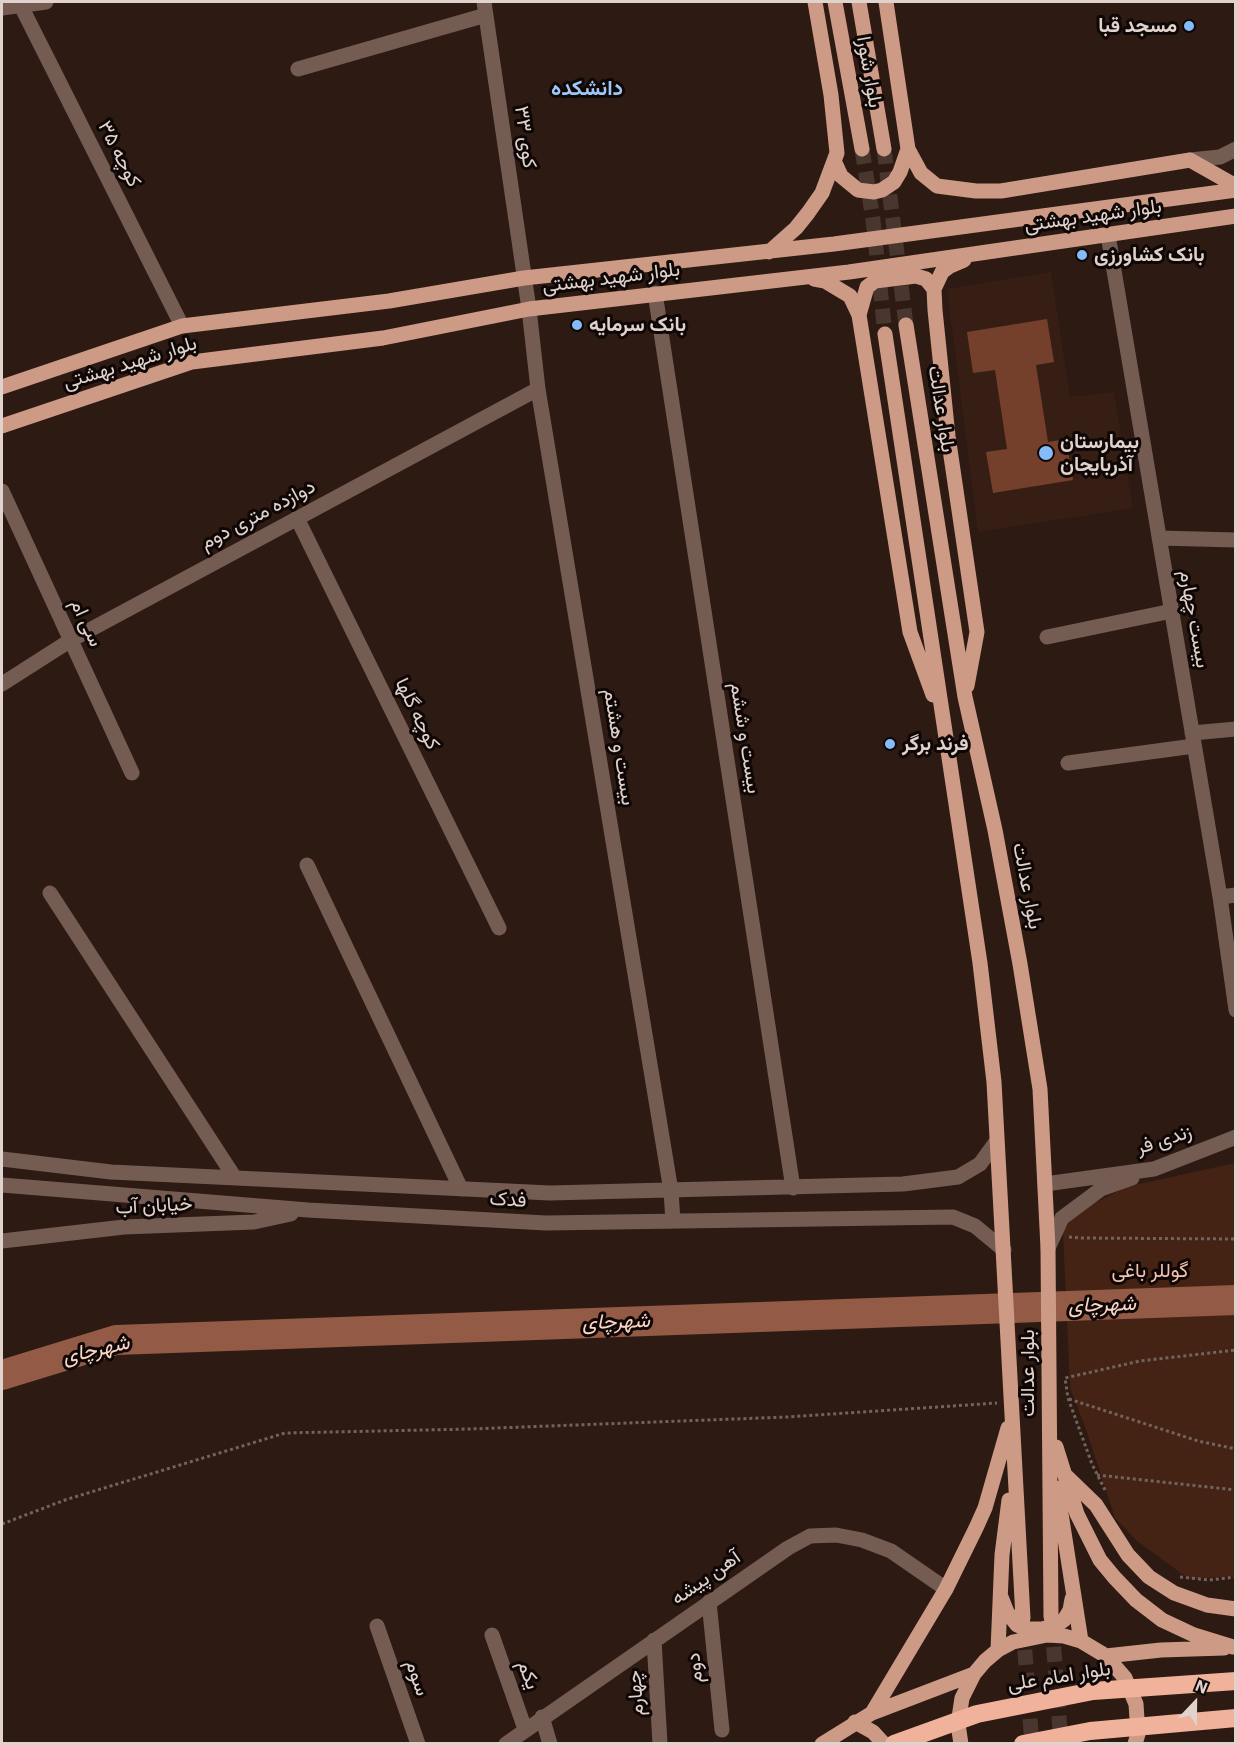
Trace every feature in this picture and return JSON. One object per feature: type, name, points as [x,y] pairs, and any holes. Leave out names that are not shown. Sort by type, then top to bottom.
[{"type":"highway","name":"بلوار امام علی","points":[[894,1743],[977,1714],[1093,1691],[1236,1681]]},
{"type":"highway","points":[[1023,1743],[1090,1731],[1236,1718]]},
{"type":"main road","points":[[769,252],[796,228],[822,193],[837,153],[831,95],[815,2]]},
{"type":"main road","name":"بلوار شورا","points":[[835,2],[862,149]]},
{"type":"main road","name":"بلوار شورا","points":[[859,2],[884,149]]},
{"type":"main road","points":[[886,2],[908,149],[921,173],[937,186],[976,191],[1001,190],[1190,160],[1236,186]]},
{"type":"main road","points":[[835,163],[841,176],[858,190],[874,192],[894,182],[908,149]]},
{"type":"main road","name":"بلوار شهید بهشتی","points":[[2,387],[182,326],[389,301],[524,278],[769,252],[1236,190]]},
{"type":"main road","name":"بلوار شهید بهشتی","points":[[2,426],[192,362],[383,338],[529,309],[803,277],[1236,216]]},
{"type":"main road","points":[[965,698],[977,632],[946,424],[934,289],[942,272],[950,266],[983,253]]},
{"type":"main road","points":[[860,315],[867,287],[875,281],[916,276],[926,279],[934,289]]},
{"type":"main road","points":[[803,277],[825,281],[850,296],[860,315],[910,632],[945,726]]},
{"type":"main road","name":"بلوار عدالت","points":[[906,325],[965,698],[995,830],[1040,1089],[1048,1248],[1050,1462]]},
{"type":"main road","name":"بلوار عدالت","points":[[885,334],[981,974],[993,1082],[1001,1200],[1014,1464]]},
{"type":"main road","points":[[872,1713],[946,1589],[985,1508],[1011,1409]]},
{"type":"main road","points":[[1050,1425],[1077,1514],[1100,1560],[1136,1600],[1162,1620],[1194,1635],[1234,1647]]},
{"type":"main road","points":[[1050,1462],[1062,1511],[1072,1596],[1081,1641]]},
{"type":"main road","points":[[1050,1462],[1052,1617]]},
{"type":"main road","points":[[998,1650],[1002,1555],[1014,1464]]},
{"type":"main road","points":[[1014,1464],[1023,1618]]},
{"type":"main road","points":[[1063,1473],[1096,1505],[1128,1555],[1149,1577],[1174,1593],[1207,1605],[1236,1609]]},
{"type":"main road","points":[[1000,1594],[1007,1612],[1017,1625],[1028,1629],[1042,1629],[1058,1625],[1070,1610],[1072,1596]]},
{"type":"main road","points":[[961,1743],[958,1724],[962,1698],[974,1674],[985,1660],[998,1650],[1022,1639],[1047,1635],[1064,1636],[1081,1641],[1106,1656],[1125,1678],[1136,1704],[1138,1734],[1135,1743]]},
{"type":"main road","points":[[1106,1656],[1161,1650],[1234,1647]]},
{"type":"main road","points":[[822,1743],[872,1713],[974,1674]]},
{"type":"main road","points":[[855,1722],[873,1732],[884,1743]]},
{"type":"street","points":[[2,8],[46,2]]},
{"type":"street","name":"کوچه ۳۵","points":[[20,4],[182,326]]},
{"type":"street","points":[[298,69],[485,8]]},
{"type":"street","name":"کوی ۳۳","points":[[485,8],[529,309]]},
{"type":"street","points":[[1190,160],[1220,157],[1236,149]]},
{"type":"street","name":"بیست چهارم","points":[[1108,235],[1193,739],[1228,896],[1236,1010]]},
{"type":"street","name":"بیست و ششم","points":[[655,294],[793,1188]]},
{"type":"street","name":"بیست و هشتم","points":[[529,309],[538,389],[672,1191],[673,1221]]},
{"type":"street","name":"دوازده متری دوم","points":[[2,684],[72,640],[538,389]]},
{"type":"street","name":"سی ام","points":[[2,491],[132,772]]},
{"type":"street","name":"کوچه گلها","points":[[297,518],[499,928]]},
{"type":"street","points":[[1159,538],[1236,540]]},
{"type":"street","points":[[1047,637],[1172,611]]},
{"type":"street","points":[[1068,763],[1236,729]]},
{"type":"street","points":[[307,865],[461,1189]]},
{"type":"street","points":[[50,893],[235,1178]]},
{"type":"street","name":"زندی فر","points":[[1046,1184],[1154,1170],[1236,1137]]},
{"type":"street","name":"فدک","points":[[2,1159],[111,1172],[461,1189],[550,1193],[672,1191],[903,1185],[958,1177],[980,1164],[996,1142]]},
{"type":"street","points":[[1048,1248],[1062,1218],[1101,1190],[1154,1170]]},
{"type":"street","name":"فدک","points":[[2,1185],[308,1210],[546,1223],[952,1217],[975,1227],[1004,1250]]},
{"type":"street","name":"خیابان آب","points":[[2,1240],[124,1227],[254,1222],[308,1210]]},
{"type":"street","name":"آهن پیشه","points":[[506,1743],[788,1548],[810,1536],[836,1535],[862,1540],[891,1551],[946,1589]]},
{"type":"street","name":"دوم","points":[[709,1602],[722,1730]]},
{"type":"street","name":"سوم","points":[[376,1626],[418,1743]]},
{"type":"street","name":"یکم","points":[[492,1635],[525,1729]]},
{"type":"street","name":"چهارم","points":[[654,1640],[660,1743]]},
{"type":"street","points":[[542,1717],[550,1743]]},
{"type":"path","points":[[1062,1218],[1070,1237],[1236,1239]]},
{"type":"path","points":[[1108,1494],[1097,1475],[1068,1398],[1065,1378],[1140,1361],[1236,1350]]},
{"type":"path","points":[[1050,1393],[1198,1441],[1236,1449]]},
{"type":"path","points":[[2,1524],[64,1500],[285,1433],[470,1429],[1011,1409]]},
{"type":"path","points":[[1097,1475],[1236,1490]]},
{"type":"path","points":[[1174,1575],[1209,1580],[1236,1577]]},
{"type":"shaded area","name":"بیمارستان آذربایجان","points":[[1051,272],[1070,397],[1114,392],[1133,508],[978,532],[947,289]]},
{"type":"green space","name":"گوللر باغی","points":[[1235,1163],[1235,1576],[1189,1579],[1137,1541],[1115,1518],[1070,1388],[1063,1232],[1073,1216],[1126,1187]]},
{"type":"building","name":"بیمارستان آذربایجان","points":[[1047,319],[1054,362],[1036,365],[1048,442],[1066,439],[1073,480],[993,493],[986,452],[1007,449],[995,370],[973,373],[967,332]]},
{"type":"waterway","name":"شهرچای","points":[[2,1375],[116,1340],[1236,1300]]},
{"type":"tunnel","points":[[862,149],[873,220],[885,334]]},
{"type":"tunnel","points":[[884,149],[906,325]]},
{"type":"tunnel","points":[[1052,1624],[1061,1744]]},
{"type":"tunnel","points":[[1023,1627],[1032,1744]]},
{"type":"place","name":"مسجد قبا","points":[[1189,26]]},
{"type":"place","name":"بانک کشاورزی","points":[[1082,255]]},
{"type":"place","name":"بانک سرمایه","points":[[577,325]]},
{"type":"place","name":"بیمارستان آذربایجان","points":[[1046,453]]},
{"type":"place","name":"فرند برگر","points":[[890,744]]},
{"type":"district","name":"دانشکده","points":[[587,89]]}]
